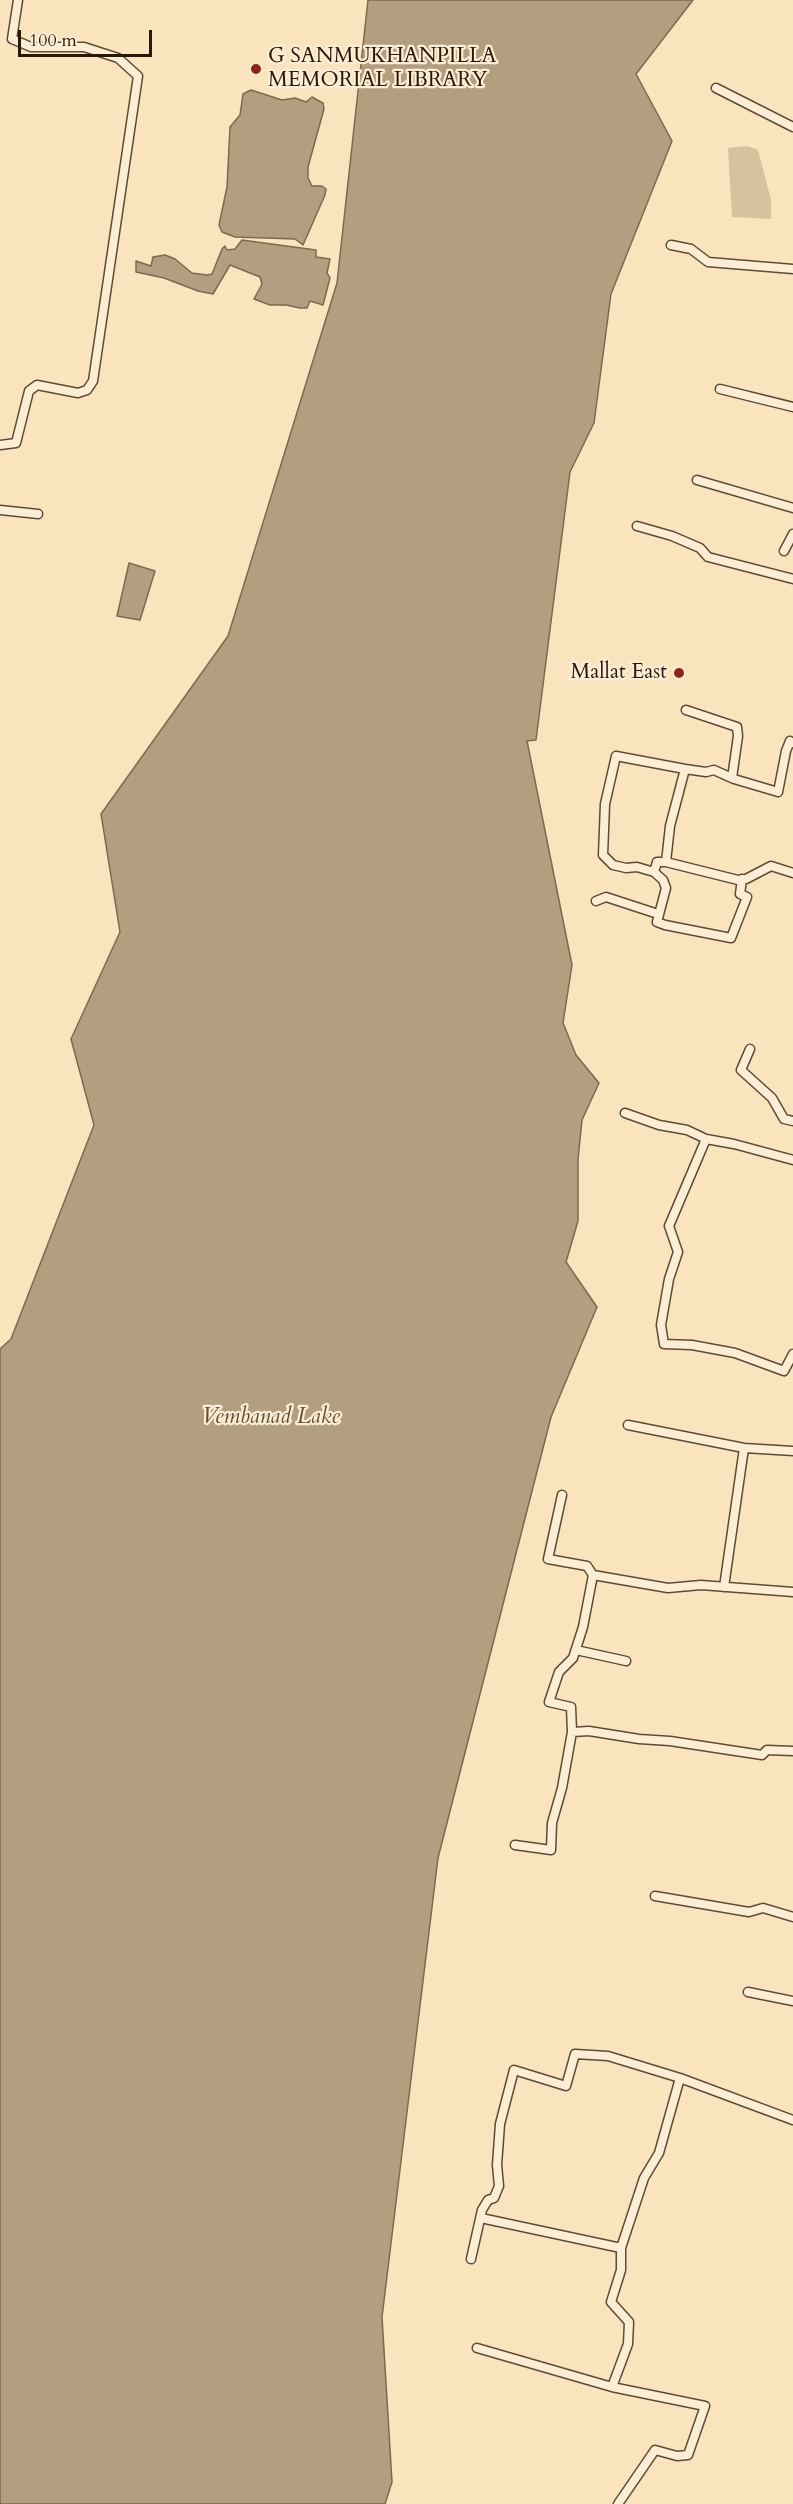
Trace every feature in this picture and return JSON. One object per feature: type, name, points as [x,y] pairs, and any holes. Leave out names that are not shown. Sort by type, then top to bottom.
[{"type":"street","points":[[0,445],[16,443],[29,391],[37,385],[78,393],[87,390],[93,381],[138,76],[118,58],[84,47],[31,47],[12,39],[18,0]]},
{"type":"street","points":[[716,88],[793,127]]},
{"type":"street","points":[[671,245],[691,249],[708,262],[793,269]]},
{"type":"street","points":[[720,390],[793,407]]},
{"type":"street","points":[[697,480],[793,508]]},
{"type":"street","points":[[0,510],[38,514]]},
{"type":"street","points":[[638,526],[681,540],[700,549],[708,557],[793,579]]},
{"type":"street","points":[[784,551],[793,534]]},
{"type":"street","points":[[686,710],[737,727],[738,736],[732,778]]},
{"type":"street","points":[[742,879],[740,894],[747,897],[731,938],[657,922],[666,888],[663,880],[654,872],[637,867],[626,868],[613,865],[603,855],[605,804],[616,756],[706,772],[714,770],[778,792],[786,751],[790,741],[793,743]]},
{"type":"street","points":[[668,862],[666,862],[666,855],[668,837],[685,769]]},
{"type":"street","points":[[654,872],[657,862],[668,862],[742,879],[771,866],[793,873]]},
{"type":"street","points":[[596,901],[606,897],[658,914]]},
{"type":"street","points":[[750,1049],[741,1070],[772,1098],[784,1119],[793,1120]]},
{"type":"street","points":[[625,1113],[659,1125],[687,1130],[706,1139],[793,1160]]},
{"type":"street","points":[[706,1139],[669,1226],[678,1252],[669,1279],[661,1325],[664,1344],[692,1345],[735,1353],[784,1371],[793,1354]]},
{"type":"street","points":[[628,1425],[744,1448],[793,1451]]},
{"type":"street","points":[[724,1587],[744,1448]]},
{"type":"street","points":[[515,1845],[551,1850],[552,1823],[562,1788],[572,1732],[572,1707],[549,1702],[559,1672],[573,1658],[576,1650],[593,1575],[587,1566],[548,1559],[562,1495]]},
{"type":"street","points":[[593,1575],[668,1588],[701,1585],[793,1592]]},
{"type":"street","points":[[576,1650],[626,1661]]},
{"type":"street","points":[[572,1732],[589,1731],[762,1755],[767,1750],[793,1751]]},
{"type":"street","points":[[655,1896],[749,1912],[763,1908],[793,1917]]},
{"type":"street","points":[[748,1992],[793,2001]]},
{"type":"street","points":[[471,2259],[481,2218],[488,2200],[494,2198],[499,2186],[497,2165],[500,2124],[514,2070],[566,2086],[575,2054],[608,2056],[680,2078],[793,2120]]},
{"type":"street","points":[[612,2387],[628,2344],[629,2322],[611,2302],[621,2270],[621,2248],[644,2178],[659,2153],[680,2078]]},
{"type":"street","points":[[481,2218],[621,2248]]},
{"type":"street","points":[[477,2348],[612,2387],[705,2406],[688,2455],[677,2456],[655,2450],[618,2504]]},
{"type":"shaded area","points":[[748,146],[758,150],[771,200],[771,219],[732,217],[728,148]]},
{"type":"water","name":"Vembanad Lake","points":[[368,0],[693,0],[636,74],[672,141],[611,294],[594,423],[570,472],[536,740],[527,741],[572,965],[563,1023],[576,1055],[599,1083],[582,1120],[578,1159],[578,1221],[566,1262],[597,1307],[551,1417],[438,1858],[382,2317],[392,2482],[385,2504],[0,2504],[0,1349],[11,1339],[94,1125],[71,1039],[120,932],[101,814],[228,636],[337,283]]},
{"type":"water","points":[[251,90],[282,100],[295,98],[306,102],[312,97],[323,103],[324,109],[308,167],[308,178],[312,186],[322,186],[326,189],[303,245],[295,239],[235,237],[222,232],[219,225],[227,187],[230,127],[240,115],[243,94]]},
{"type":"water","points":[[242,240],[316,250],[316,257],[330,259],[327,273],[330,278],[323,305],[310,301],[307,308],[300,308],[270,305],[254,299],[262,284],[260,277],[230,265],[213,294],[198,291],[164,278],[136,272],[136,261],[151,266],[153,257],[165,255],[175,259],[192,273],[212,274],[222,249],[225,246],[227,250],[235,249]]},
{"type":"water","points":[[129,563],[155,571],[140,620],[117,616]]},
{"type":"place","name":"G SANMUKHANPILLA MEMORIAL LIBRARY","points":[[256,69]]},
{"type":"place","name":"Mallat East","points":[[679,673]]}]
